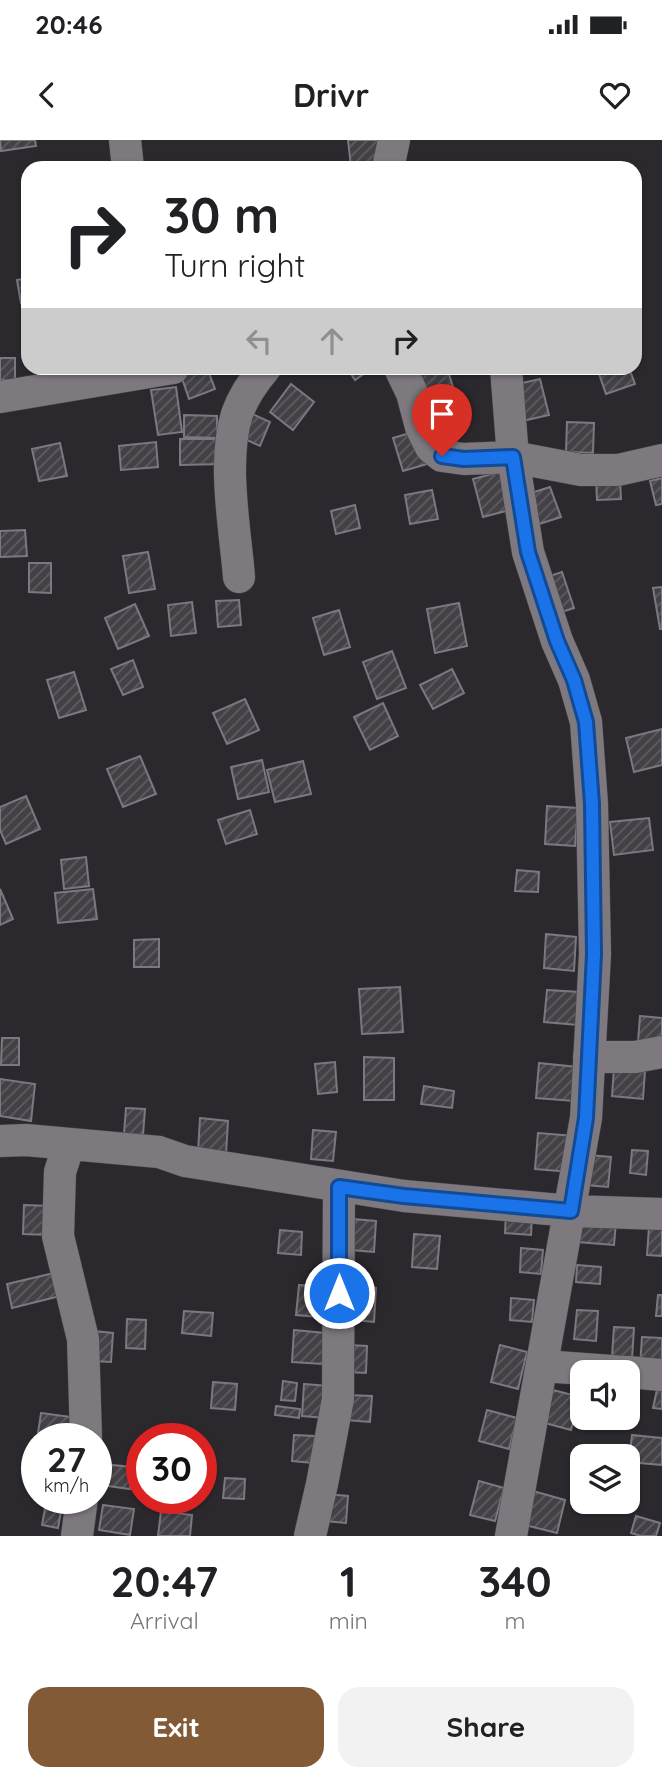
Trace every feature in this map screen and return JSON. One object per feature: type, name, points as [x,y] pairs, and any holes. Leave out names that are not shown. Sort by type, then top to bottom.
[{"type":"street","points":[[125,140],[127,161]]},
{"type":"street","points":[[390,161],[394,140]]},
{"type":"street","points":[[0,397],[130,375]]},
{"type":"street","points":[[239,577],[231,451],[237,414],[259,375]]},
{"type":"street","points":[[403,375],[430,447],[442,456],[464,459],[513,457],[581,470],[618,470],[662,460]]},
{"type":"street","points":[[507,375],[513,457],[528,552],[557,641],[574,680],[586,722],[592,804],[594,954],[586,1118],[517,1535]]},
{"type":"street","points":[[589,1057],[635,1057],[662,1052]]},
{"type":"street","points":[[0,1141],[26,1140],[159,1152],[185,1161],[404,1196],[571,1211],[662,1214]]},
{"type":"street","points":[[69,1144],[60,1172],[58,1236],[83,1339],[86,1423]]},
{"type":"street","points":[[310,1536],[338,1399],[339,1187]]},
{"type":"street","points":[[543,1366],[570,1368]]},
{"type":"street","points":[[640,1373],[662,1375]]},
{"type":"street","points":[[77,1536],[80,1514]]},
{"type":"building","points":[[0,140],[35,140],[36,146],[1,151]]},
{"type":"building","points":[[348,140],[378,140],[381,161],[350,161]]},
{"type":"building","points":[[21,279],[21,303],[17,280]]},
{"type":"building","points":[[0,358],[15,358],[15,380],[0,380]]},
{"type":"building","points":[[181,375],[210,375],[215,389],[189,399]]},
{"type":"building","points":[[413,375],[449,375],[459,406],[425,417]]},
{"type":"building","points":[[599,375],[632,375],[635,384],[606,394]]},
{"type":"building","points":[[540,379],[549,415],[518,422],[509,386]]},
{"type":"building","points":[[291,384],[314,402],[293,430],[270,412]]},
{"type":"building","points":[[176,387],[182,432],[158,435],[151,390]]},
{"type":"building","points":[[248,412],[270,422],[260,446],[238,436]]},
{"type":"building","points":[[184,415],[217,416],[217,438],[184,437]]},
{"type":"building","points":[[567,422],[594,423],[593,453],[566,452]]},
{"type":"building","points":[[417,431],[427,464],[403,471],[393,438]]},
{"type":"building","points":[[180,439],[223,439],[223,464],[180,465]]},
{"type":"building","points":[[156,442],[158,467],[121,470],[119,446]]},
{"type":"building","points":[[60,443],[67,476],[39,481],[32,449]]},
{"type":"building","points":[[511,469],[521,507],[483,517],[473,479]]},
{"type":"building","points":[[596,478],[620,478],[621,499],[597,500]]},
{"type":"building","points":[[662,478],[662,504],[656,505],[650,481]]},
{"type":"building","points":[[550,487],[561,517],[536,525],[525,495]]},
{"type":"building","points":[[432,490],[438,519],[410,524],[405,495]]},
{"type":"building","points":[[355,505],[360,528],[336,534],[331,511]]},
{"type":"building","points":[[25,530],[27,556],[0,557],[0,531]]},
{"type":"building","points":[[148,552],[155,589],[129,593],[123,556]]},
{"type":"building","points":[[29,563],[51,563],[51,593],[29,592]]},
{"type":"building","points":[[562,572],[574,608],[555,614],[544,578]]},
{"type":"building","points":[[662,587],[662,629],[660,629],[653,588]]},
{"type":"building","points":[[239,600],[241,625],[218,627],[216,601]]},
{"type":"building","points":[[192,602],[196,633],[171,636],[168,605]]},
{"type":"building","points":[[459,603],[467,646],[435,653],[427,609]]},
{"type":"building","points":[[135,604],[149,636],[118,649],[105,618]]},
{"type":"building","points":[[339,610],[350,647],[324,655],[313,618]]},
{"type":"building","points":[[392,651],[406,688],[377,699],[363,662]]},
{"type":"building","points":[[133,660],[143,687],[123,695],[111,669]]},
{"type":"building","points":[[452,669],[464,693],[433,709],[420,685]]},
{"type":"building","points":[[74,672],[86,710],[59,718],[47,680]]},
{"type":"building","points":[[245,699],[259,730],[227,744],[213,713]]},
{"type":"building","points":[[383,703],[398,736],[370,750],[354,717]]},
{"type":"building","points":[[662,729],[662,765],[634,772],[626,738]]},
{"type":"building","points":[[140,756],[156,794],[123,807],[107,769]]},
{"type":"building","points":[[262,760],[269,792],[238,799],[231,767]]},
{"type":"building","points":[[303,761],[311,794],[275,802],[267,770]]},
{"type":"building","points":[[26,796],[40,829],[6,844],[0,830],[0,807]]},
{"type":"building","points":[[547,806],[578,808],[575,846],[545,844]]},
{"type":"building","points":[[250,810],[257,834],[226,844],[218,820]]},
{"type":"building","points":[[649,818],[653,850],[614,855],[610,822]]},
{"type":"building","points":[[86,857],[89,886],[64,889],[61,860]]},
{"type":"building","points":[[517,870],[539,872],[538,892],[515,891]]},
{"type":"building","points":[[0,889],[13,919],[0,925]]},
{"type":"building","points":[[93,889],[97,919],[58,923],[55,893]]},
{"type":"building","points":[[546,934],[576,937],[574,971],[544,968]]},
{"type":"building","points":[[159,939],[159,967],[134,967],[134,940]]},
{"type":"building","points":[[400,987],[403,1032],[362,1034],[359,989]]},
{"type":"building","points":[[547,990],[580,992],[578,1025],[544,1022]]},
{"type":"building","points":[[640,1016],[662,1018],[662,1044],[638,1042]]},
{"type":"building","points":[[2,1038],[19,1038],[19,1065],[1,1065]]},
{"type":"building","points":[[364,1057],[394,1058],[394,1100],[364,1100]]},
{"type":"building","points":[[335,1062],[337,1092],[318,1094],[315,1064]]},
{"type":"building","points":[[539,1063],[577,1067],[574,1101],[536,1098]]},
{"type":"building","points":[[614,1068],[645,1071],[643,1099],[612,1096]]},
{"type":"building","points":[[0,1079],[35,1084],[31,1121],[0,1116]]},
{"type":"building","points":[[424,1086],[454,1091],[452,1108],[421,1104]]},
{"type":"building","points":[[126,1108],[145,1109],[143,1135],[124,1134]]},
{"type":"building","points":[[200,1118],[228,1121],[226,1154],[198,1152]]},
{"type":"building","points":[[313,1130],[336,1132],[333,1161],[311,1159]]},
{"type":"building","points":[[538,1133],[574,1136],[571,1172],[535,1169]]},
{"type":"building","points":[[632,1150],[648,1151],[646,1175],[630,1173]]},
{"type":"building","points":[[588,1155],[611,1157],[608,1187],[586,1185]]},
{"type":"building","points":[[24,1205],[50,1206],[50,1235],[23,1234]]},
{"type":"building","points":[[506,1212],[532,1214],[531,1235],[505,1233]]},
{"type":"building","points":[[353,1219],[376,1221],[374,1252],[351,1250]]},
{"type":"building","points":[[579,1219],[616,1222],[614,1245],[577,1242]]},
{"type":"building","points":[[649,1227],[662,1228],[662,1256],[647,1255]]},
{"type":"building","points":[[280,1230],[302,1232],[301,1255],[278,1253]]},
{"type":"building","points":[[414,1234],[440,1236],[437,1269],[412,1267]]},
{"type":"building","points":[[521,1248],[543,1250],[541,1274],[520,1272]]},
{"type":"building","points":[[577,1265],[601,1267],[600,1284],[576,1282]]},
{"type":"building","points":[[54,1273],[60,1296],[12,1308],[7,1284]]},
{"type":"building","points":[[299,1285],[321,1286],[319,1317],[296,1315]]},
{"type":"building","points":[[348,1286],[376,1288],[374,1322],[345,1319]]},
{"type":"building","points":[[658,1295],[662,1295],[662,1316],[656,1316]]},
{"type":"building","points":[[511,1298],[534,1300],[532,1322],[510,1320]]},
{"type":"building","points":[[577,1310],[598,1311],[596,1341],[574,1339]]},
{"type":"building","points":[[184,1311],[213,1313],[211,1336],[182,1333]]},
{"type":"building","points":[[127,1319],[146,1320],[145,1349],[126,1348]]},
{"type":"building","points":[[614,1327],[634,1328],[632,1359],[612,1357]]},
{"type":"building","points":[[294,1330],[325,1333],[323,1364],[292,1362]]},
{"type":"building","points":[[94,1331],[113,1333],[111,1362],[92,1361]]},
{"type":"building","points":[[642,1337],[662,1338],[662,1368],[640,1366]]},
{"type":"building","points":[[349,1345],[367,1346],[366,1373],[348,1372]]},
{"type":"building","points":[[500,1345],[527,1352],[518,1389],[491,1382]]},
{"type":"building","points":[[283,1381],[297,1383],[295,1401],[281,1400]]},
{"type":"building","points":[[213,1382],[237,1384],[235,1410],[211,1408]]},
{"type":"building","points":[[304,1384],[329,1386],[326,1418],[302,1416]]},
{"type":"building","points":[[658,1385],[662,1386],[662,1409],[653,1408]]},
{"type":"building","points":[[553,1390],[570,1394],[570,1430],[545,1423]]},
{"type":"building","points":[[348,1395],[372,1396],[370,1422],[346,1420]]},
{"type":"building","points":[[276,1406],[300,1409],[299,1418],[275,1415]]},
{"type":"building","points":[[487,1410],[517,1418],[509,1449],[479,1441]]},
{"type":"building","points":[[41,1413],[79,1418],[78,1423],[40,1423]]},
{"type":"building","points":[[294,1435],[315,1436],[313,1463],[292,1461]]},
{"type":"building","points":[[632,1435],[662,1438],[662,1465],[640,1463],[640,1444],[631,1444]]},
{"type":"building","points":[[112,1465],[126,1466],[126,1488],[112,1487]]},
{"type":"building","points":[[225,1478],[245,1479],[244,1499],[223,1498]]},
{"type":"building","points":[[479,1481],[504,1488],[495,1521],[470,1515]]},
{"type":"building","points":[[533,1491],[565,1500],[557,1533],[525,1525]]},
{"type":"building","points":[[327,1494],[348,1496],[346,1523],[325,1521]]},
{"type":"building","points":[[112,1506],[126,1508],[126,1514],[133,1514],[130,1535],[99,1530],[102,1514],[112,1514]]},
{"type":"building","points":[[44,1514],[61,1514],[58,1528],[42,1525]]},
{"type":"building","points":[[161,1514],[192,1515],[190,1536],[158,1536]]},
{"type":"building","points":[[636,1516],[660,1523],[656,1536],[631,1533]]},
{"type":"route","points":[[339,1293],[339,1187],[404,1196],[571,1211],[586,1118],[594,954],[592,804],[586,722],[574,680],[557,641],[528,552],[513,457],[464,459],[442,456]]}]
